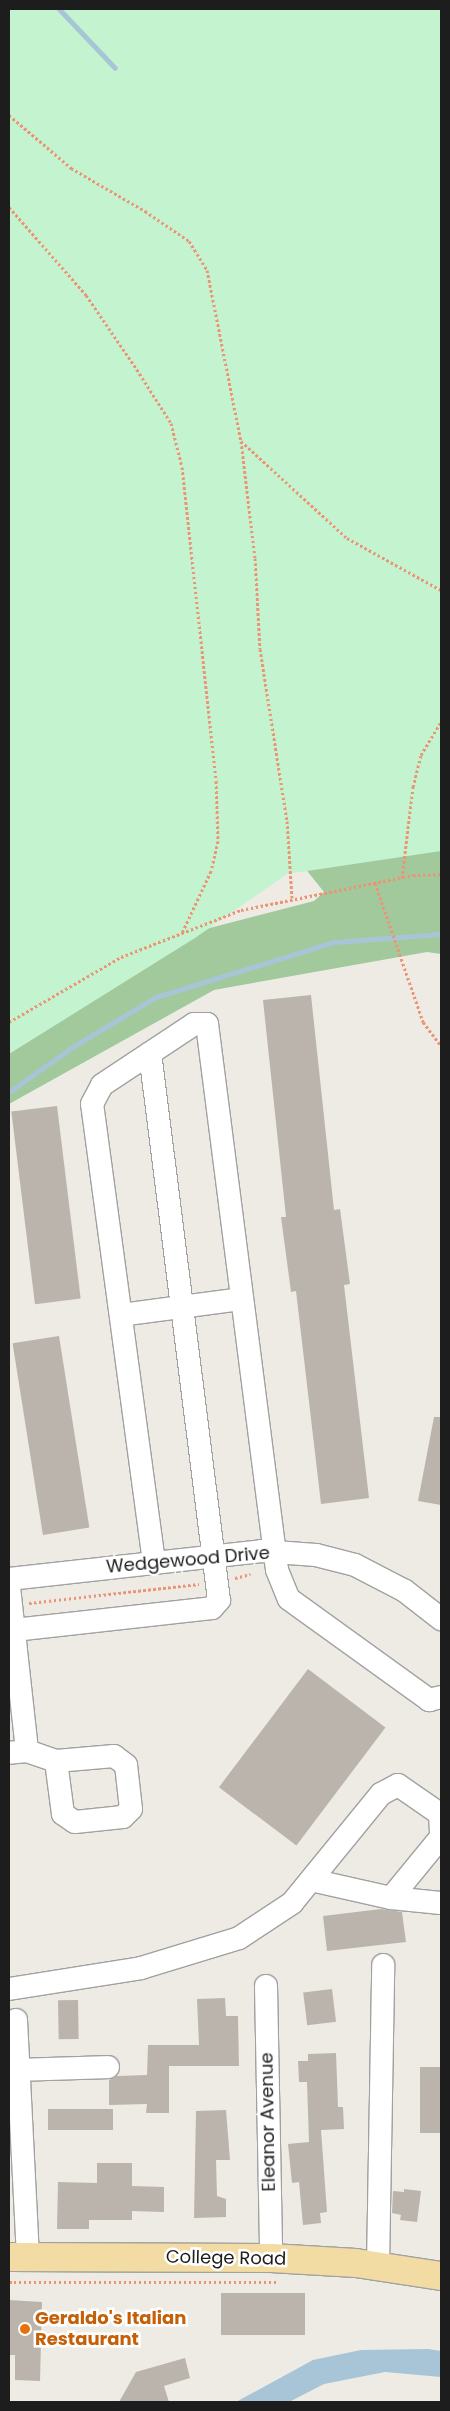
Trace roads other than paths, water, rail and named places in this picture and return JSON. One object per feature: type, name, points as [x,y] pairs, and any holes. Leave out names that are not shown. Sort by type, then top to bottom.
[{"type":"main road","name":"College Road","points":[[18,2257],[271,2258],[378,2266],[441,2276]]},
{"type":"street","points":[[154,1562],[92,1104],[102,1085],[194,1024],[207,1024],[273,1552],[288,1599],[428,1700],[441,1697]]},
{"type":"street","points":[[14,1630],[212,1608],[219,1600],[215,1555],[150,1053]]},
{"type":"street","points":[[120,1315],[242,1299]]},
{"type":"street","name":"Wedgewood Drive","points":[[9,1579],[215,1555],[273,1552],[316,1555],[355,1565],[405,1591],[441,1619]]},
{"type":"street","points":[[9,1587],[14,1630],[18,1752],[56,1761]]},
{"type":"street","points":[[9,1989],[141,1968],[239,1938],[292,1903],[381,1794],[398,1785],[440,1814],[441,1831]]},
{"type":"street","points":[[391,1898],[441,1837]]},
{"type":"street","points":[[311,1880],[391,1898],[441,1903]]},
{"type":"street","points":[[378,2266],[383,1965]]},
{"type":"street","name":"Eleanor Avenue","points":[[266,1986],[271,2258]]},
{"type":"street","points":[[16,2020],[18,2070],[18,2257]]},
{"type":"street","points":[[18,2070],[108,2067]]},
{"type":"water","points":[[428,2349],[441,2351],[441,2377],[385,2372],[324,2384],[289,2402],[236,2402],[313,2360],[361,2350]]},
{"type":"waterway","points":[[59,9],[115,68]]},
{"type":"waterway","points":[[9,1092],[74,1046],[156,997],[334,942],[441,934]]},
{"type":"place","name":"Geraldo's Italian Restaurant","points":[[25,2329]]}]
